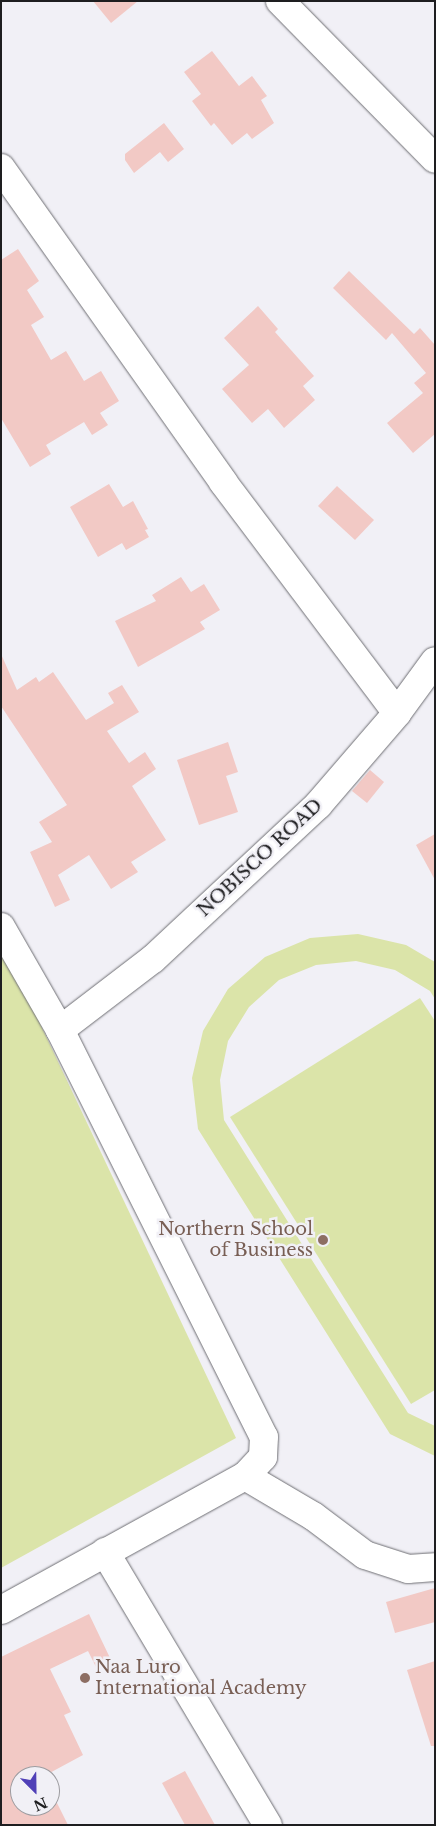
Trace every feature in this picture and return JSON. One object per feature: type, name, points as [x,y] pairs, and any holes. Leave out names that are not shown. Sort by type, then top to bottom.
[{"type":"street","points":[[280,1],[435,159]]},
{"type":"street","points":[[1,168],[223,482],[397,713]]},
{"type":"street","name":"NOBISCO ROAD","points":[[60,1030],[153,958],[318,805],[397,713],[435,661]]},
{"type":"street","points":[[1,927],[60,1030],[264,1437],[263,1457],[245,1476],[1,1610]]},
{"type":"street","points":[[245,1476],[313,1516],[365,1555],[408,1570],[435,1567]]},
{"type":"street","points":[[105,1552],[268,1825]]},
{"type":"green space","points":[[358,934],[406,945],[435,962],[435,999],[430,991],[395,970],[356,961],[316,965],[279,980],[249,1007],[228,1041],[220,1080],[224,1120],[408,1413],[435,1426],[435,1456],[390,1434],[198,1129],[192,1078],[203,1031],[228,989],[265,957],[310,938]]},
{"type":"green space","points":[[1,941],[236,1438],[1,1568]]},
{"type":"green space","points":[[420,998],[435,1021],[435,1390],[411,1404],[230,1117]]},
{"type":"building","points":[[93,1],[138,1],[111,23]]},
{"type":"building","points":[[212,51],[239,86],[252,76],[267,96],[261,100],[274,123],[252,139],[247,133],[232,145],[214,123],[211,126],[192,101],[201,94],[184,72]]},
{"type":"building","points":[[164,123],[184,149],[168,162],[160,152],[134,173],[125,160],[125,154]]},
{"type":"building","points":[[18,249],[39,281],[27,290],[44,317],[31,325],[51,360],[66,351],[84,381],[101,371],[119,401],[100,413],[108,425],[92,435],[84,422],[46,445],[51,454],[30,467],[1,418],[1,260]]},
{"type":"building","points":[[349,271],[414,334],[420,328],[435,345],[435,434],[413,453],[387,423],[423,393],[414,383],[426,373],[392,333],[386,340],[333,288]]},
{"type":"building","points":[[258,306],[278,329],[275,332],[314,376],[303,386],[315,400],[284,428],[268,409],[252,423],[222,389],[249,365],[224,338]]},
{"type":"building","points":[[109,484],[123,507],[133,501],[148,529],[145,530],[149,537],[126,550],[122,543],[98,557],[70,507]]},
{"type":"building","points":[[337,486],[374,520],[355,540],[318,506]]},
{"type":"building","points":[[181,577],[191,592],[204,584],[220,610],[200,622],[205,629],[138,667],[115,621],[156,601],[152,595]]},
{"type":"building","points":[[1,654],[17,690],[36,677],[39,682],[53,672],[86,720],[114,703],[108,693],[122,685],[139,712],[107,731],[129,763],[145,752],[156,769],[132,786],[166,840],[131,862],[138,872],[111,889],[89,855],[58,875],[70,900],[55,907],[30,852],[52,842],[39,822],[67,805],[1,706]]},
{"type":"building","points":[[228,742],[238,772],[226,776],[238,812],[199,825],[177,760]]},
{"type":"building","points":[[370,770],[384,782],[367,803],[352,791]]},
{"type":"building","points":[[435,834],[435,880],[416,845]]},
{"type":"building","points":[[435,1588],[435,1622],[395,1633],[386,1602]]},
{"type":"building","points":[[89,1614],[111,1660],[96,1667],[88,1651],[50,1669],[71,1712],[64,1715],[83,1755],[60,1767],[10,1766],[10,1816],[60,1816],[60,1809],[68,1825],[1,1825],[1,1657]]},
{"type":"building","points":[[435,1661],[435,1746],[431,1746],[407,1670]]},
{"type":"building","points":[[185,1771],[215,1825],[185,1825],[162,1783]]},
{"type":"place","name":"Northern School of Business","points":[[323,1240]]},
{"type":"place","name":"Naa Luro International Academy","points":[[85,1678]]}]
